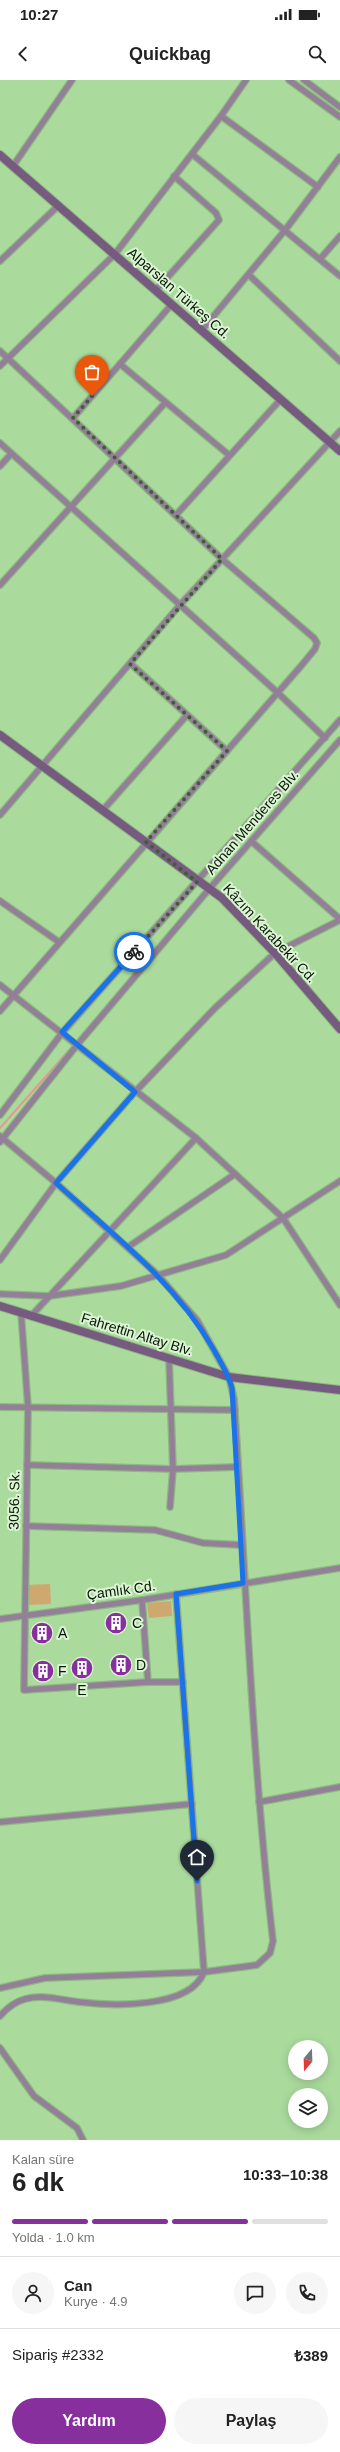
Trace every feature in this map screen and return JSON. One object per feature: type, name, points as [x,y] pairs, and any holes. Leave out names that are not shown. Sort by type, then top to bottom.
[{"type":"street","points":[[13,166],[72,80]]},
{"type":"street","points":[[0,366],[115,254],[221,116],[246,80]]},
{"type":"street","points":[[289,80],[340,117]]},
{"type":"street","points":[[304,80],[340,107]]},
{"type":"street","points":[[221,116],[318,187]]},
{"type":"street","points":[[192,154],[286,229],[340,276]]},
{"type":"street","points":[[202,330],[286,229],[340,158]]},
{"type":"street","name":"Alparslan Türkeş Cd.","points":[[2,159],[13,166],[59,205],[340,451]]},
{"type":"street","points":[[156,290],[219,220],[216,212],[174,176]]},
{"type":"street","points":[[0,261],[59,205]]},
{"type":"street","points":[[320,259],[340,236]]},
{"type":"street","points":[[249,275],[340,361]]},
{"type":"street","points":[[73,418],[172,304]]},
{"type":"street","points":[[0,351],[116,458],[222,559],[316,640],[315,650],[0,1010]]},
{"type":"street","points":[[120,364],[229,455]]},
{"type":"street","points":[[176,515],[281,399]]},
{"type":"street","points":[[0,585],[165,403]]},
{"type":"street","points":[[0,815],[40,766],[179,606],[331,443],[340,431]]},
{"type":"street","points":[[0,443],[71,506],[179,606],[278,692],[325,738]]},
{"type":"street","points":[[0,466],[11,454]]},
{"type":"street","points":[[130,664],[227,751]]},
{"type":"street","points":[[103,810],[187,716]]},
{"type":"street","name":"Adnan Menderes Blv.","points":[[0,1115],[62,1032],[340,720]]},
{"type":"street","name":"Kâzım Karabekir Cd.","points":[[0,736],[103,810],[197,882],[210,888],[276,953],[340,1029]]},
{"type":"street","name":"Adnan Menderes Blv.","points":[[1,1139],[76,1045],[210,888],[340,740]]},
{"type":"street","points":[[0,1260],[56,1183],[135,1092],[215,1008],[276,953],[340,919],[251,841]]},
{"type":"street","points":[[0,901],[59,942]]},
{"type":"street","points":[[0,985],[62,1032],[135,1092],[196,1138],[283,1218],[340,1305]]},
{"type":"street","points":[[32,1315],[109,1230],[196,1138]]},
{"type":"street","points":[[0,1988],[45,1978],[204,1972],[257,1965],[267,1958],[272,1947],[259,1802],[243,1583],[235,1410],[229,1377],[197,1320],[158,1275],[56,1183],[1,1139]]},
{"type":"street","points":[[128,1247],[235,1174]]},
{"type":"street","points":[[0,1294],[49,1296],[121,1286],[226,1255],[340,1181]]},
{"type":"street","name":"Fahrettin Altay Blv.","points":[[0,1306],[229,1377],[340,1390]]},
{"type":"street","name":"3056. Sk.","points":[[21,1312],[28,1407],[24,1690],[148,1682]]},
{"type":"street","points":[[169,1358],[173,1469],[170,1507]]},
{"type":"street","points":[[0,1407],[235,1410]]},
{"type":"street","points":[[27,1464],[173,1469],[238,1467]]},
{"type":"street","points":[[26,1526],[155,1530],[203,1543],[242,1545]]},
{"type":"street","name":"Çamlık Cd.","points":[[0,1619],[142,1600],[340,1568]]},
{"type":"street","points":[[0,2016],[9,2007],[25,1999],[46,1997],[80,2002],[154,2002],[190,1990],[200,1980],[204,1972],[176,1594]]},
{"type":"street","points":[[142,1600],[148,1682],[183,1682]]},
{"type":"street","points":[[259,1802],[340,1788]]},
{"type":"street","points":[[0,1822],[192,1804]]},
{"type":"street","points":[[0,2048],[34,2096],[77,2128],[83,2140]]},
{"type":"shaded area","points":[[50,1584],[51,1604],[26,1605],[25,1585]]},
{"type":"shaded area","points":[[171,1601],[172,1616],[149,1618],[147,1603]]},
{"type":"waterway","points":[[0,1128],[71,1048]]},
{"type":"way so far","points":[[92,396],[73,418],[116,458],[134,478],[176,515],[222,559],[179,606],[130,664],[227,751],[146,842],[197,882],[134,952]]},
{"type":"place","name":"C","points":[[116,1623]]},
{"type":"place","name":"A","points":[[42,1633]]},
{"type":"place","name":"D","points":[[121,1665]]},
{"type":"place","name":"E","points":[[82,1668]]},
{"type":"place","name":"F","points":[[43,1671]]},
{"type":"route","points":[[134,952],[62,1032],[135,1092],[56,1183],[158,1275],[197,1320],[229,1377],[232,1388],[235,1410],[243,1583],[176,1594],[189,1746],[197,1881]]}]
